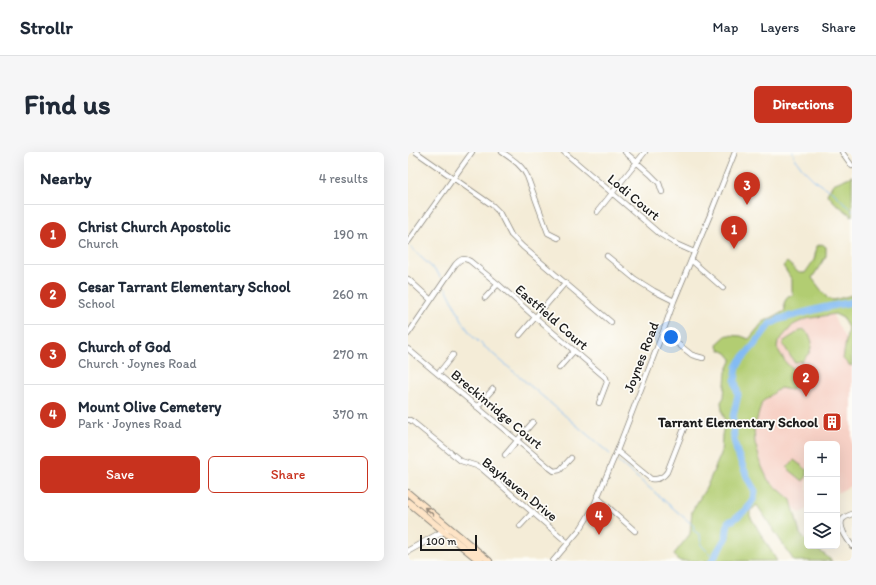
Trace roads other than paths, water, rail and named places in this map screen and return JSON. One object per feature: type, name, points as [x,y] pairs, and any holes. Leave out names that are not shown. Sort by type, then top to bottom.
[{"type":"main road","points":[[408,494],[489,561]]},
{"type":"main road","points":[[408,502],[480,561]]},
{"type":"street","points":[[416,152],[492,205],[499,212],[511,236],[610,322]]},
{"type":"street","points":[[408,242],[472,152]]},
{"type":"street","points":[[502,152],[520,165],[524,170],[548,233],[558,238]]},
{"type":"street","name":"Lodi Court","points":[[564,152],[660,234],[676,244],[694,252]]},
{"type":"street","points":[[625,152],[650,174],[659,184],[662,192]]},
{"type":"street","points":[[597,212],[645,152]]},
{"type":"street","name":"Joynes Road","points":[[554,561],[585,522],[592,510],[617,451],[674,300],[735,152]]},
{"type":"street","points":[[842,152],[852,166]]},
{"type":"street","points":[[607,256],[635,279],[654,291],[674,300]]},
{"type":"street","name":"Eastfield Court","points":[[431,300],[458,261],[462,259],[470,261],[606,378],[607,382],[599,403]]},
{"type":"street","points":[[691,260],[723,288]]},
{"type":"street","points":[[408,279],[431,300],[408,334]]},
{"type":"street","points":[[520,335],[565,283]]},
{"type":"street","points":[[485,298],[498,284]]},
{"type":"street","points":[[663,332],[692,355],[703,358]]},
{"type":"street","name":"Breckinridge Court","points":[[408,349],[554,471],[560,470],[571,458]]},
{"type":"street","points":[[559,368],[574,350]]},
{"type":"street","points":[[438,374],[453,355]]},
{"type":"street","points":[[477,407],[493,389]]},
{"type":"street","name":"Bayhaven Drive","points":[[408,420],[413,422],[461,461],[480,467],[568,543]]},
{"type":"street","points":[[506,456],[533,422]]},
{"type":"street","points":[[617,451],[651,479],[660,478],[667,472],[686,426]]},
{"type":"street","points":[[597,497],[635,531]]},
{"type":"street","points":[[520,526],[533,512]]},
{"type":"street","points":[[852,514],[844,519],[841,524],[841,527],[852,546]]},
{"type":"street","points":[[408,551],[450,528]]},
{"type":"waterway","points":[[793,152],[802,168],[814,180],[834,193],[852,210]]},
{"type":"waterway","points":[[411,248],[438,273],[440,277]]},
{"type":"waterway","points":[[446,288],[464,324],[472,336],[610,454]]},
{"type":"waterway","points":[[712,561],[726,537],[728,522],[733,520],[748,508],[754,498],[755,491],[748,479],[737,452],[734,440],[733,417],[738,395],[735,381],[737,367],[770,324],[780,319],[852,302]]},
{"type":"waterway","points":[[618,461],[694,526],[693,530],[700,535],[701,545],[714,558]]},
{"type":"place","name":"Church of God","points":[[747,205]]},
{"type":"place","name":"Christ Church Apostolic","points":[[734,249]]},
{"type":"place","name":"Cesar Tarrant Elementary School","points":[[806,397]]},
{"type":"place","name":"Tarrant Elementary School","points":[[832,422]]},
{"type":"place","name":"Mount Olive Cemetery","points":[[599,535]]}]
